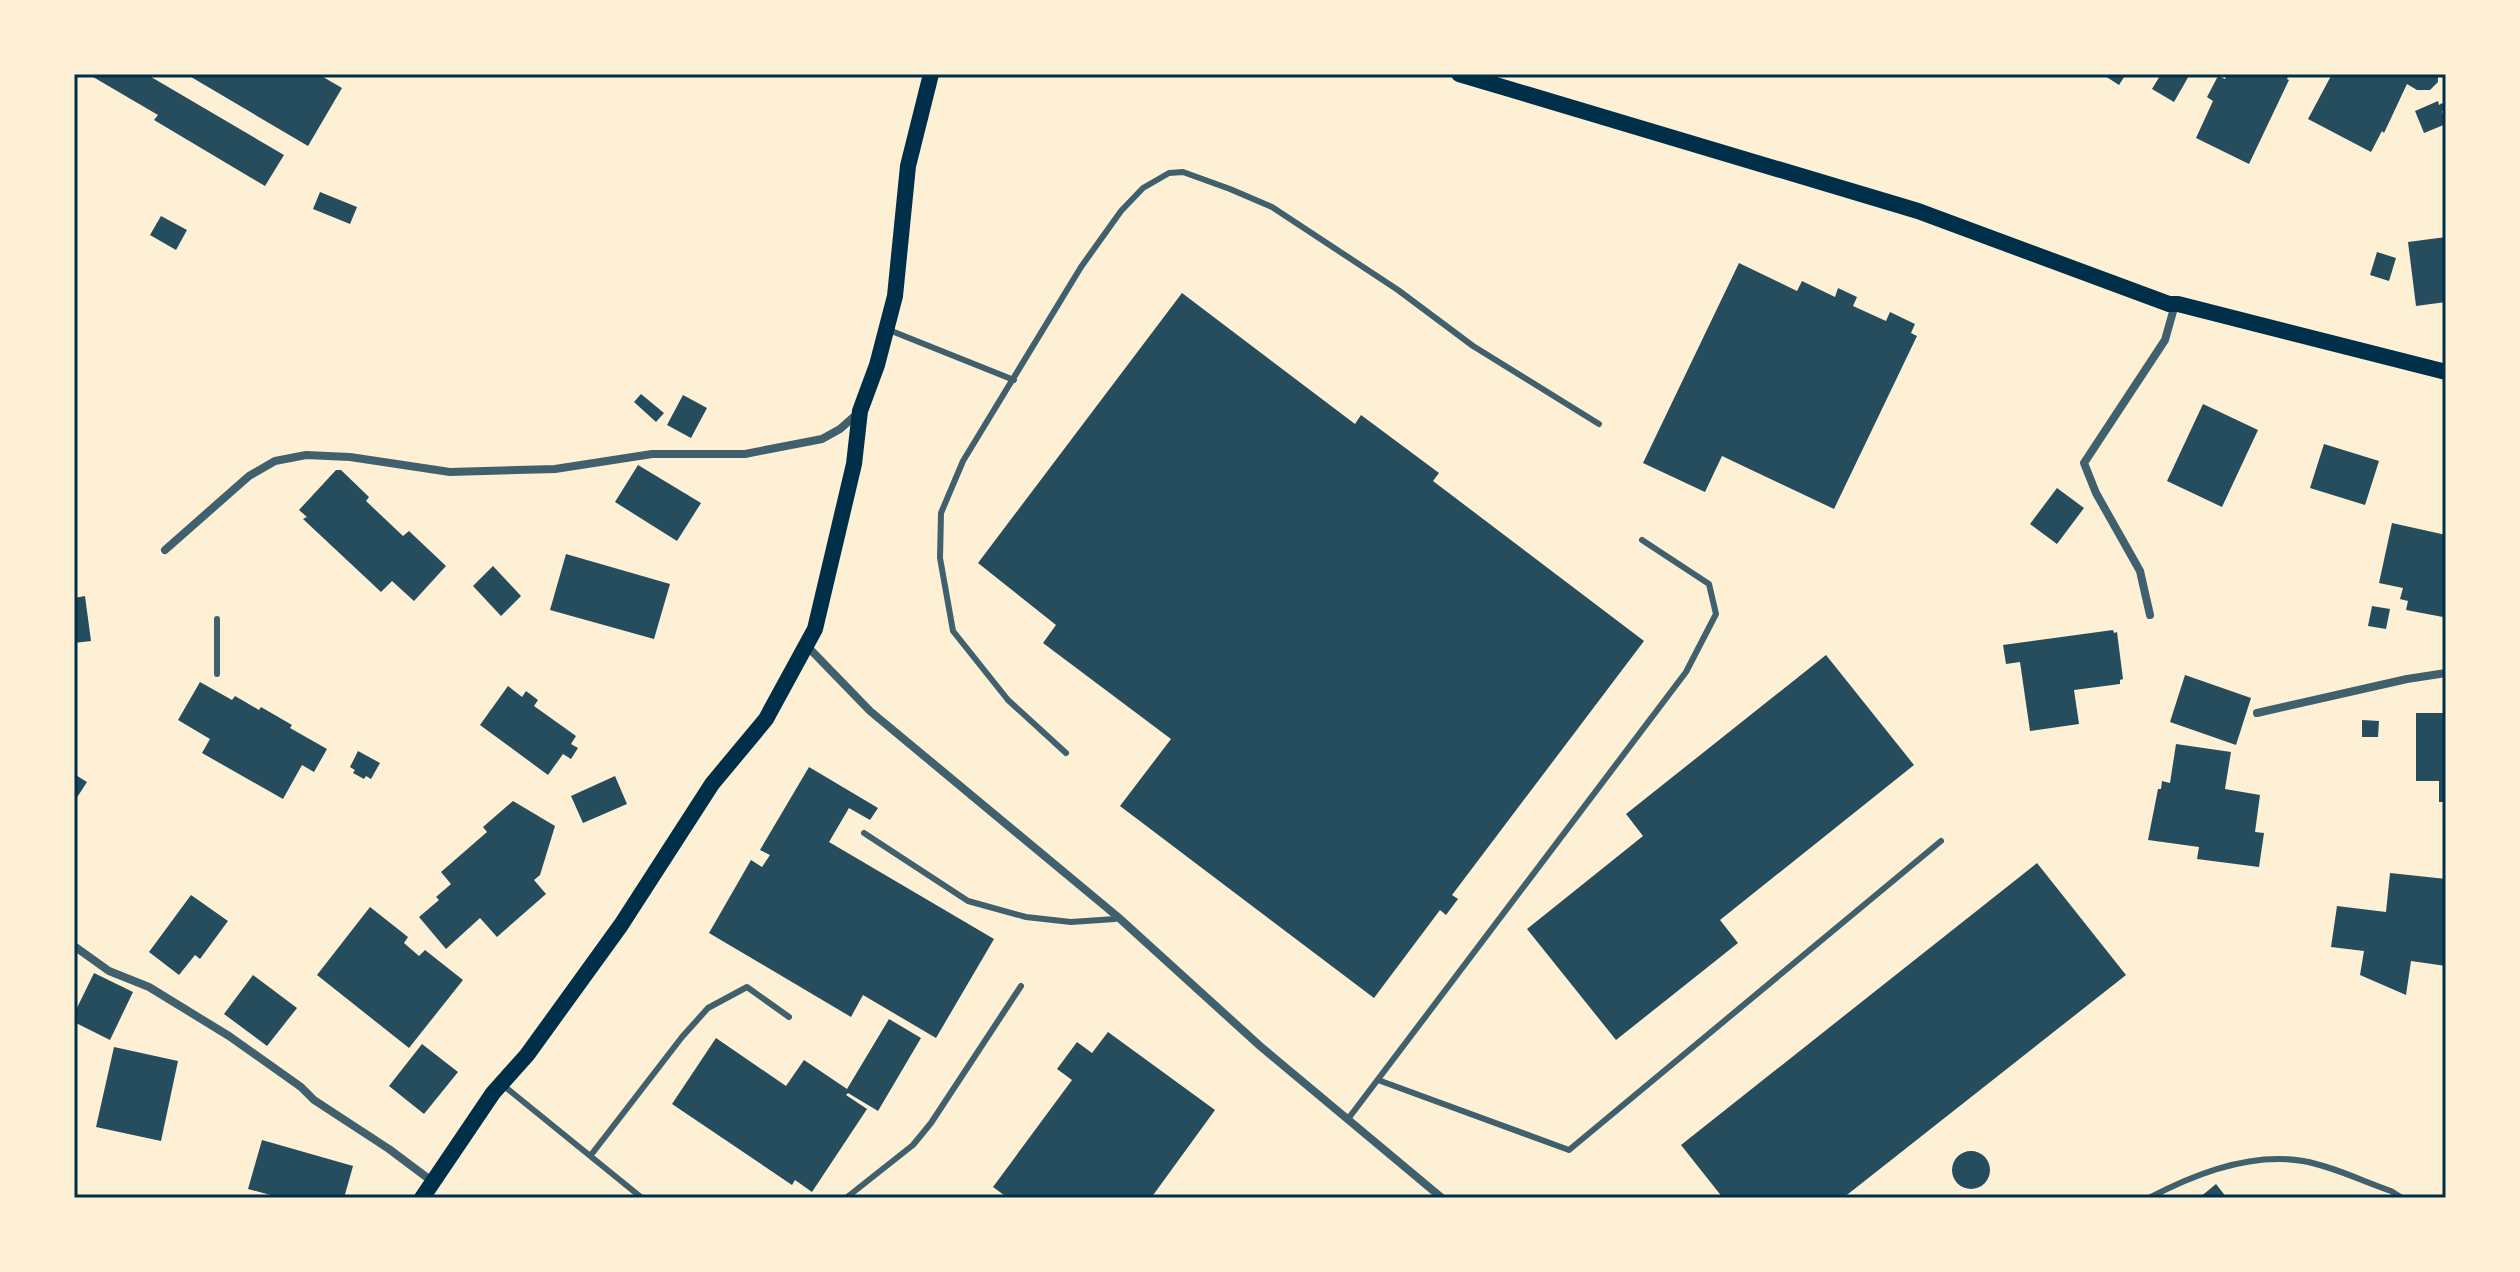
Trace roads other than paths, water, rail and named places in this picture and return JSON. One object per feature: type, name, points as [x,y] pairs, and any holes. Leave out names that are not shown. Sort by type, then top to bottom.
[{"type":"main road","points":[[422,1198],[501,1084],[527,1055],[621,925],[712,784],[766,719],[815,629],[854,464],[860,411],[877,365],[895,296],[908,166],[931,74]]},
{"type":"main road","points":[[1459,74],[1918,211],[2169,304],[2446,372]]},
{"type":"street","points":[[2150,615],[2140,571],[2096,493],[2084,463],[2165,340],[2174,308],[2178,304]]},
{"type":"street","points":[[165,550],[249,476],[275,461],[290,458],[306,455],[350,457],[450,472],[555,469],[652,454],[745,454],[822,439],[840,429],[860,411]]},
{"type":"street","points":[[806,645],[870,711],[1118,917],[1260,1046],[1442,1198]]},
{"type":"street","points":[[2257,713],[2446,673]]},
{"type":"street","points":[[74,946],[109,971],[149,987],[229,1036],[301,1087],[314,1100],[434,1182]]},
{"type":"lane","points":[[1066,753],[1008,700],[953,631],[940,558],[941,513],[963,461],[1081,267],[1121,211],[1143,188],[1169,173],[1183,172],[1272,207],[1398,290],[1473,346],[1599,424]]},
{"type":"lane","points":[[886,329],[1014,380]]},
{"type":"lane","points":[[1348,1119],[1686,672],[1716,614],[1709,584],[1642,540]]},
{"type":"lane","points":[[217,619],[217,674]]},
{"type":"lane","points":[[864,833],[968,901],[1026,917],[1071,922],[1118,917]]},
{"type":"lane","points":[[1378,1080],[1569,1150],[1941,841]]},
{"type":"lane","points":[[846,1198],[913,1145],[931,1123],[1021,986]]},
{"type":"lane","points":[[591,1155],[708,1008],[747,987],[789,1017]]},
{"type":"lane","points":[[501,1084],[642,1198]]},
{"type":"lane","points":[[2149,1198],[2177,1183],[2235,1164],[2275,1158],[2305,1161],[2391,1191],[2402,1198]]}]
